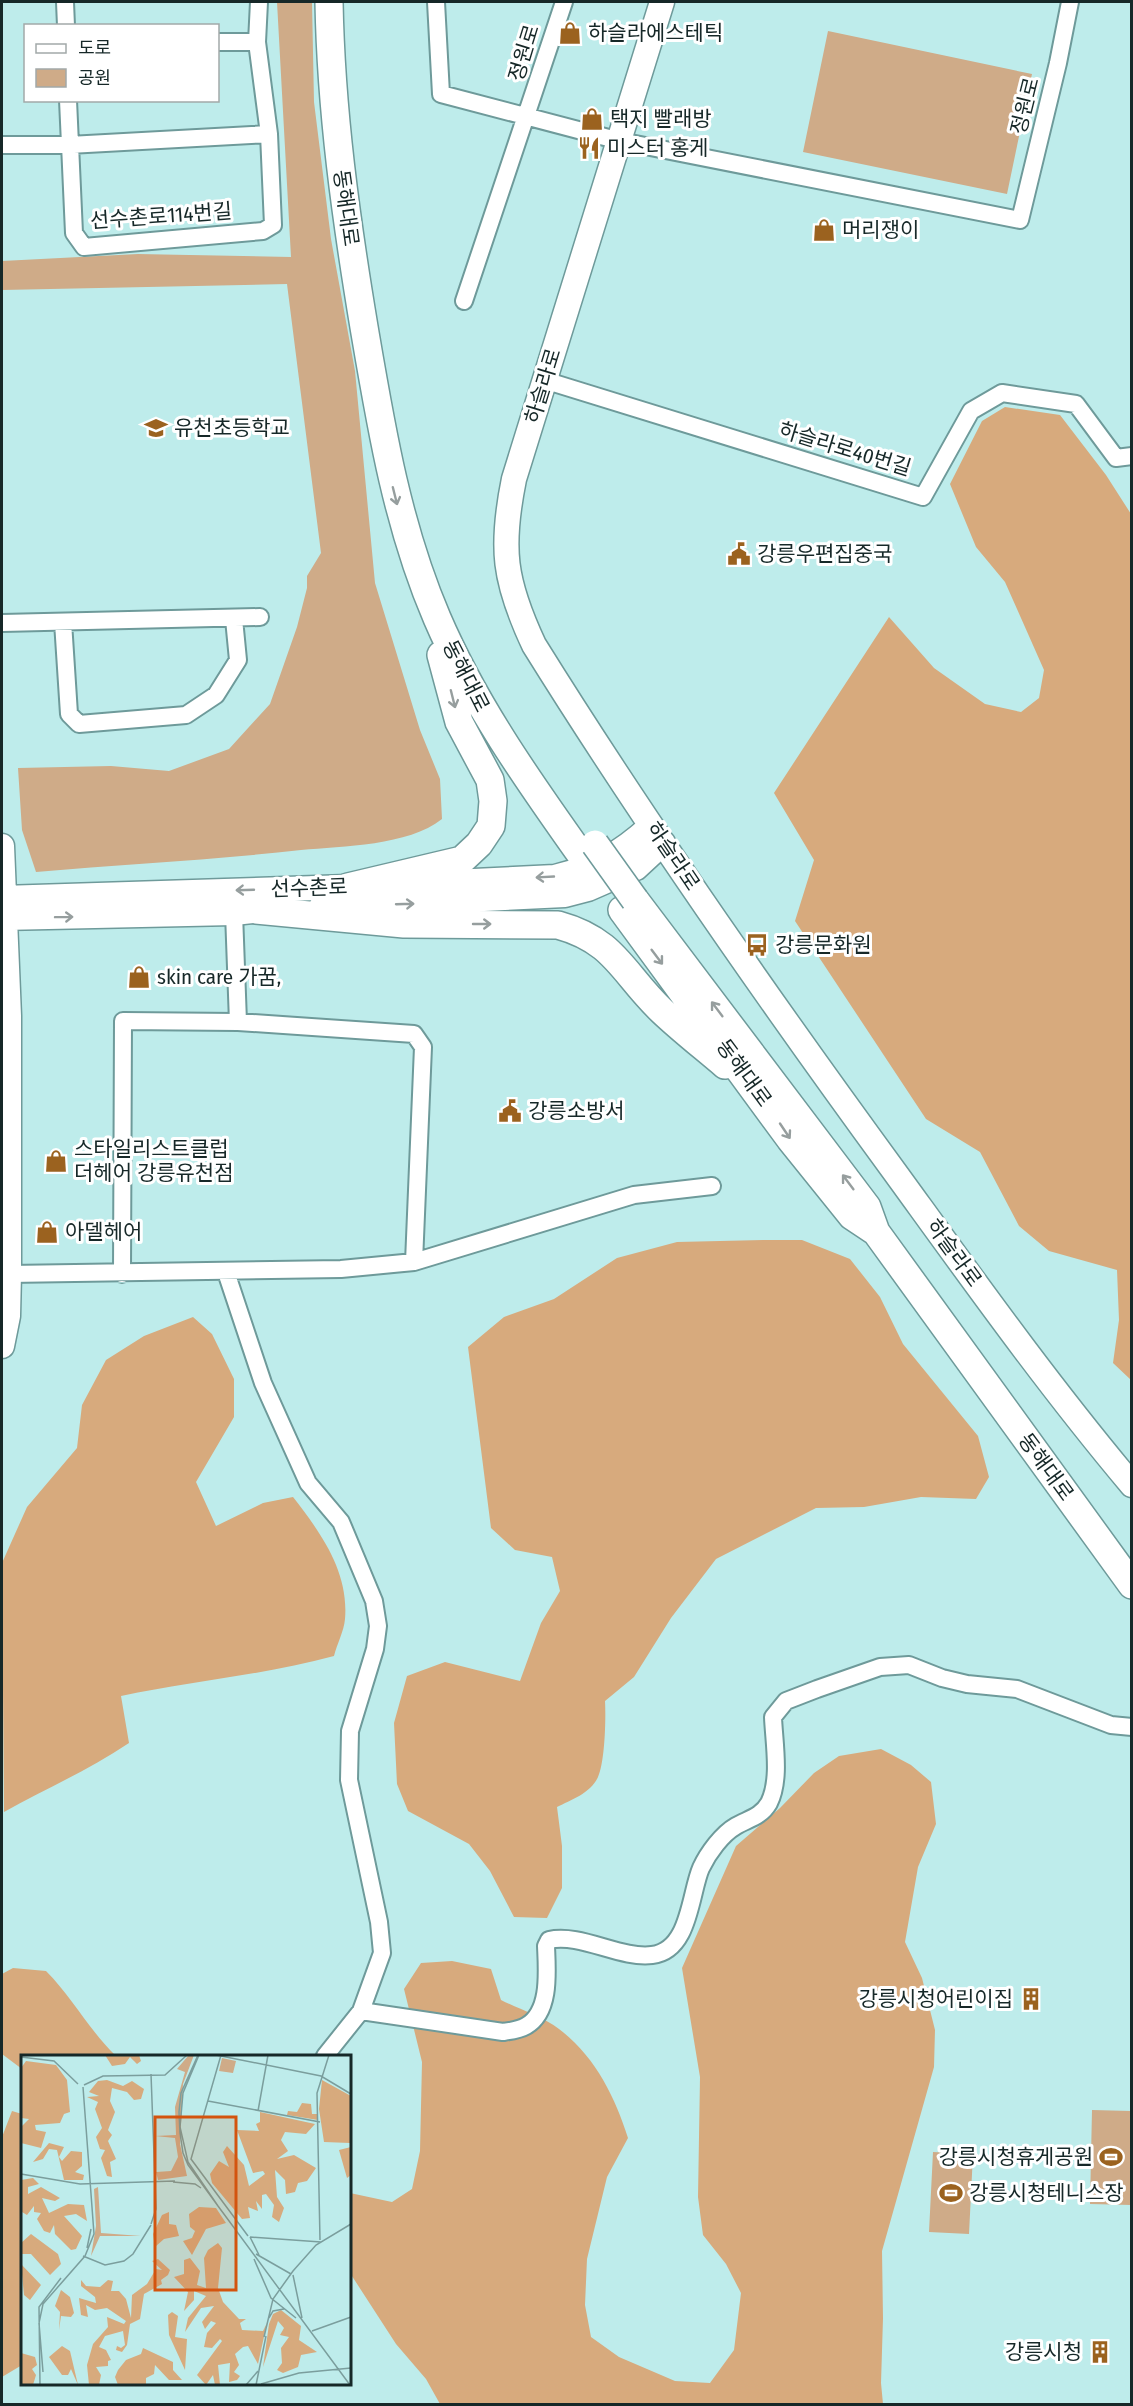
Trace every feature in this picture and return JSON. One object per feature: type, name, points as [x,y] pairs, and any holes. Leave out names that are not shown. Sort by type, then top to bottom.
[{"type":"main road","name":"동해대로","points":[[329,2],[335,125],[348,226],[393,487],[422,581],[461,671],[494,730],[628,905],[790,1138],[852,1216],[876,1232]]},
{"type":"main road","name":"동해대로","points":[[345,2],[352,133],[362,208],[396,412],[423,530],[461,628],[492,691],[588,850]]},
{"type":"main road","points":[[348,887],[462,860],[491,826],[494,801],[490,780],[459,722],[422,581]]},
{"type":"main road","name":"동해대로","points":[[628,905],[867,1207],[876,1232],[1131,1585]]},
{"type":"main road","points":[[245,911],[405,924],[558,925],[579,931],[594,938],[610,952],[661,1010],[764,1098]]},
{"type":"street","points":[[66,2],[66,24]]},
{"type":"street","points":[[2,145],[69,145],[269,134],[257,42],[259,2]]},
{"type":"street","points":[[436,2],[441,94],[621,141]]},
{"type":"street","name":"정원로","points":[[528,117],[564,2]]},
{"type":"street","name":"하슬라로","points":[[662,2],[621,141],[514,478],[507,514],[505,549],[508,580],[519,614],[534,645],[657,834],[839,1095],[1064,1404],[1131,1485]]},
{"type":"street","name":"정원로","points":[[621,141],[1020,220],[1058,63],[1070,2]]},
{"type":"street","points":[[219,42],[257,42]]},
{"type":"street","name":"선수촌로114번길","points":[[68,102],[74,233],[84,247],[263,231],[273,225],[269,134]]},
{"type":"street","points":[[464,301],[528,117]]},
{"type":"street","name":"하슬라로40번길","points":[[544,380],[923,497],[971,411],[1002,393],[1076,404],[1116,458],[1131,456]]},
{"type":"street","points":[[2,623],[260,617]]},
{"type":"street","points":[[63,622],[69,714],[79,724],[186,715],[216,695],[238,660],[234,619]]},
{"type":"street","name":"선수촌로","points":[[3,908],[555,877],[587,868],[657,834]]},
{"type":"street","name":"선수촌로","points":[[3,908],[245,911],[565,895],[588,889],[636,868],[657,834]]},
{"type":"street","points":[[2,846],[9,1016],[5,1274],[8,1316],[2,1346]]},
{"type":"street","points":[[238,1022],[245,911]]},
{"type":"street","points":[[122,1274],[123,1021],[238,1022],[414,1034],[423,1047],[414,1262]]},
{"type":"street","points":[[5,1274],[342,1269],[414,1262],[634,1195],[712,1186]]},
{"type":"street","points":[[226,1272],[263,1383],[308,1482],[341,1522],[374,1601],[378,1626],[375,1649],[350,1731],[348,1756],[349,1780],[379,1922],[382,1953],[361,2011],[325,2055]]},
{"type":"street","points":[[361,2011],[502,2032],[525,2027],[539,2016],[545,1996],[546,1946],[549,1940],[569,1939],[653,1955],[669,1947],[679,1937],[695,1896],[701,1868],[724,1833],[758,1816],[769,1803],[775,1782],[773,1717],[786,1701],[817,1689],[880,1666],[909,1665],[942,1678],[967,1684],[1017,1689],[1111,1725],[1131,1726]]},
{"type":"green space","points":[[277,2],[312,2],[314,102],[331,239],[355,371],[375,583],[420,730],[440,779],[442,819],[412,835],[355,846],[36,872],[22,830],[18,768],[111,766],[169,771],[229,749],[270,704],[297,627],[307,588],[307,576],[321,553],[287,284],[2,290],[2,261],[138,254],[291,257]]},
{"type":"green space","points":[[828,31],[1032,74],[1007,194],[803,152]]},
{"type":"green space","name":"강릉시청휴게공원","points":[[1092,2110],[1131,2111],[1131,2205],[1090,2204]]},
{"type":"green space","name":"강릉시청테니스장","points":[[933,2152],[973,2154],[969,2234],[929,2232]]},
{"type":"shaded area","points":[[1005,407],[1060,415],[1106,475],[1131,514],[1131,1380],[1113,1363],[1119,1320],[1117,1270],[1049,1251],[1019,1226],[980,1152],[926,1119],[795,921],[814,860],[774,793],[889,617],[934,668],[985,704],[1021,712],[1039,698],[1044,670],[1005,582],[976,547],[950,484],[982,421]]},
{"type":"shaded area","points":[[802,1240],[850,1259],[880,1297],[903,1344],[978,1436],[989,1477],[976,1499],[921,1497],[864,1507],[816,1508],[716,1559],[671,1618],[634,1677],[605,1701],[604,1751],[598,1777],[586,1792],[557,1807],[562,1846],[562,1888],[547,1918],[514,1917],[490,1871],[469,1844],[408,1811],[397,1784],[394,1723],[407,1676],[445,1662],[520,1681],[541,1623],[560,1591],[552,1557],[515,1550],[491,1528],[468,1347],[504,1317],[554,1299],[617,1258],[677,1242]]},
{"type":"shaded area","points":[[193,1317],[212,1334],[234,1379],[234,1417],[196,1482],[216,1526],[263,1503],[293,1497],[323,1539],[338,1569],[345,1602],[345,1619],[334,1656],[308,1663],[121,1696],[129,1743],[83,1771],[4,1812],[2,1563],[27,1507],[77,1448],[82,1405],[106,1360],[144,1336]]},
{"type":"shaded area","points":[[881,1749],[911,1765],[931,1782],[936,1824],[918,1867],[905,1942],[922,1978],[935,2030],[934,2067],[882,2251],[881,2383],[883,2404],[440,2404],[426,2379],[396,2344],[351,2275],[351,2193],[392,2202],[412,2189],[420,2151],[422,2062],[404,1989],[421,1963],[452,1961],[491,1969],[501,2000],[553,2025],[583,2052],[610,2093],[628,2138],[607,2177],[587,2259],[585,2305],[591,2337],[619,2357],[675,2381],[710,2383],[734,2350],[741,2293],[726,2264],[703,2235],[698,2197],[700,2077],[682,1968],[736,1846],[780,1808],[814,1773],[839,1756]]},
{"type":"shaded area","points":[[13,1968],[46,1971],[115,2055],[21,2055],[21,2068],[2,2054],[2,1974]]},
{"type":"shaded area","points":[[12,2111],[21,2114],[21,2366],[2,2377],[2,2137]]},
{"type":"place","name":"하슬라에스테틱","points":[[570,33]]},
{"type":"place","name":"택지 빨래방","points":[[592,119]]},
{"type":"place","name":"미스터 홍게","points":[[589,148]]},
{"type":"place","name":"머리쟁이","points":[[824,230]]},
{"type":"place","name":"유천초등학교","points":[[156,428]]},
{"type":"place","name":"강릉우편집중국","points":[[739,554]]},
{"type":"place","name":"강릉문화원","points":[[757,945]]},
{"type":"place","name":"skin care 가꿈,","points":[[139,977]]},
{"type":"place","name":"강릉소방서","points":[[510,1111]]},
{"type":"place","name":"스타일리스트클럽 더헤어 강릉유천점","points":[[56,1161]]},
{"type":"place","name":"아델헤어","points":[[47,1232]]},
{"type":"place","name":"강릉시청어린이집","points":[[1031,1999]]},
{"type":"place","name":"강릉시청휴게공원","points":[[1111,2157]]},
{"type":"place","name":"강릉시청테니스장","points":[[951,2193]]},
{"type":"place","name":"강릉시청","points":[[1100,2352]]}]
